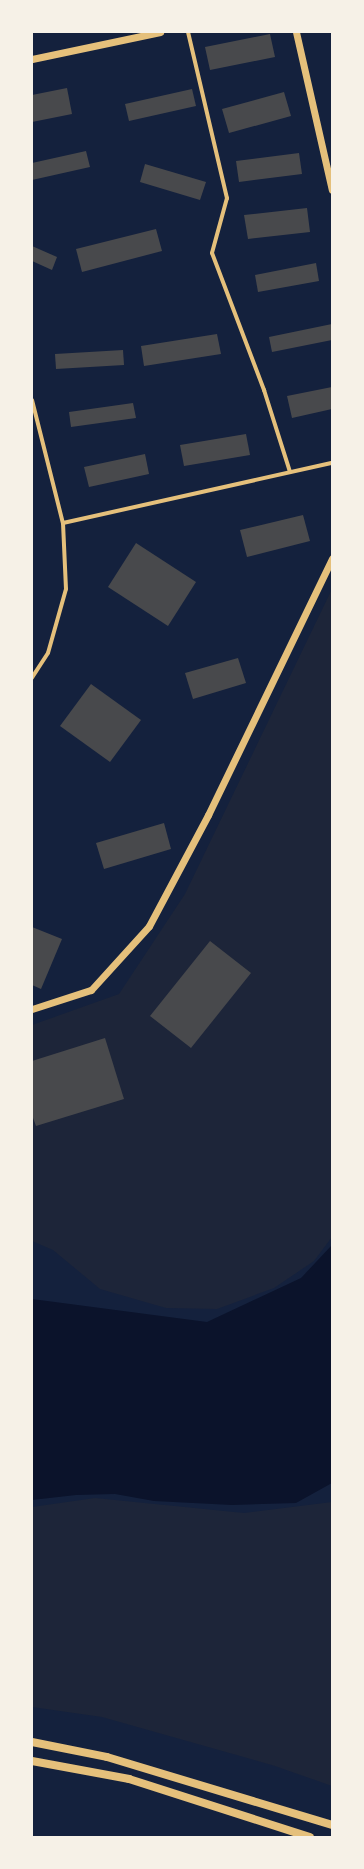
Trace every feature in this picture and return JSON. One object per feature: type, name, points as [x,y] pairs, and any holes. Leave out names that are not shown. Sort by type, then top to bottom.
[{"type":"main road","points":[[32,1742],[107,1757],[332,1825]]},
{"type":"main road","points":[[32,1761],[129,1779],[310,1837]]},
{"type":"street","points":[[32,59],[160,32]]},
{"type":"street","points":[[188,32],[227,198],[212,253],[264,390],[290,472]]},
{"type":"street","points":[[296,32],[332,190]]},
{"type":"street","points":[[32,400],[63,523],[66,589],[48,653],[32,678]]},
{"type":"street","points":[[63,523],[332,463]]},
{"type":"street","points":[[32,1009],[91,990],[149,926],[208,815],[332,558]]},
{"type":"shaded area","points":[[332,589],[332,1237],[314,1261],[274,1288],[217,1309],[166,1308],[100,1289],[53,1250],[32,1241],[32,1025],[119,994],[185,894]]},
{"type":"shaded area","points":[[332,1245],[332,1483],[296,1503],[232,1505],[154,1501],[115,1494],[76,1495],[32,1500],[32,1299],[207,1322],[301,1278]]},
{"type":"shaded area","points":[[95,1498],[244,1513],[332,1502],[332,1786],[275,1766],[102,1717],[32,1707],[32,1507]]},
{"type":"building","points":[[270,34],[275,57],[210,70],[205,47]]},
{"type":"building","points":[[67,88],[72,114],[32,122],[32,95]]},
{"type":"building","points":[[192,89],[196,106],[129,121],[125,104]]},
{"type":"building","points":[[284,92],[291,116],[229,133],[222,109]]},
{"type":"building","points":[[86,151],[90,167],[32,180],[32,163]]},
{"type":"building","points":[[299,153],[302,174],[239,182],[236,161]]},
{"type":"building","points":[[145,164],[206,182],[200,200],[140,182]]},
{"type":"building","points":[[307,208],[310,232],[248,239],[244,215]]},
{"type":"building","points":[[156,229],[162,251],[82,272],[76,249]]},
{"type":"building","points":[[32,246],[57,257],[52,270],[32,261]]},
{"type":"building","points":[[316,263],[319,281],[258,292],[255,275]]},
{"type":"building","points":[[332,324],[332,340],[272,352],[269,337]]},
{"type":"building","points":[[217,334],[221,354],[144,366],[141,346]]},
{"type":"building","points":[[123,350],[124,365],[56,369],[55,354]]},
{"type":"building","points":[[332,387],[332,409],[292,418],[287,396]]},
{"type":"building","points":[[133,403],[136,418],[71,427],[69,412]]},
{"type":"building","points":[[246,434],[250,455],[184,466],[180,445]]},
{"type":"building","points":[[145,454],[149,474],[89,487],[84,467]]},
{"type":"building","points":[[303,515],[310,541],[247,557],[240,530]]},
{"type":"building","points":[[136,543],[196,582],[168,626],[108,587]]},
{"type":"building","points":[[238,658],[246,683],[193,699],[185,673]]},
{"type":"building","points":[[91,684],[141,720],[110,762],[60,726]]},
{"type":"building","points":[[164,823],[171,849],[104,869],[96,843]]},
{"type":"building","points":[[32,927],[62,939],[41,989],[32,985]]},
{"type":"building","points":[[210,941],[251,973],[191,1048],[150,1016]]},
{"type":"building","points":[[105,1038],[124,1099],[36,1126],[32,1115],[32,1061]]}]
